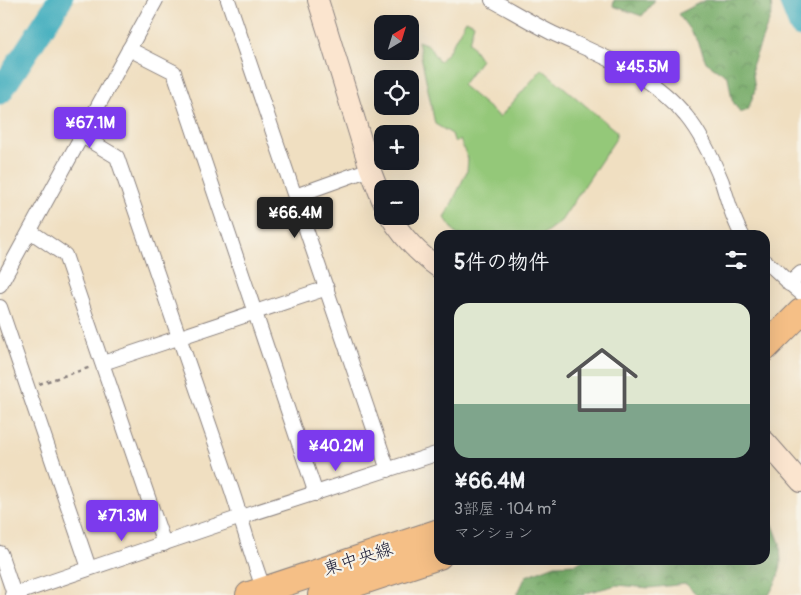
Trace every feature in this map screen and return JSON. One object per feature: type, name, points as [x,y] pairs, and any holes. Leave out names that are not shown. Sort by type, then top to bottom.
[{"type":"highway","points":[[770,343],[801,312]]},
{"type":"highway","name":"東中央線","points":[[257,592],[434,534]]},
{"type":"highway","name":"東中央線","points":[[321,595],[434,558]]},
{"type":"street","points":[[0,285],[156,0]]},
{"type":"street","points":[[228,0],[388,470]]},
{"type":"street","points":[[318,0],[374,180]]},
{"type":"street","points":[[492,0],[549,32],[615,62],[651,82],[686,116],[704,146],[721,181],[733,220],[739,230]]},
{"type":"street","points":[[129,49],[174,72],[316,494]]},
{"type":"street","points":[[82,136],[117,158],[178,338],[242,517],[256,570],[257,592]]},
{"type":"street","points":[[295,196],[370,169]]},
{"type":"street","points":[[396,225],[413,248],[434,264]]},
{"type":"street","points":[[30,231],[65,255],[164,544]]},
{"type":"street","points":[[770,265],[801,293]]},
{"type":"street","points":[[789,284],[801,273]]},
{"type":"street","points":[[103,362],[326,288]]},
{"type":"street","points":[[0,307],[89,568]]},
{"type":"street","points":[[770,446],[801,482]]},
{"type":"street","points":[[0,553],[13,595],[242,517],[434,455]]},
{"type":"path","points":[[28,388],[103,362]]},
{"type":"green space","points":[[614,0],[655,0],[642,16],[613,6]]},
{"type":"green space","points":[[706,0],[771,0],[772,13],[752,66],[755,90],[748,110],[740,113],[732,100],[728,77],[706,62],[698,41],[678,14]]},
{"type":"green space","points":[[466,20],[474,24],[469,42],[481,60],[462,85],[500,117],[542,69],[617,132],[615,140],[561,221],[549,230],[453,230],[445,218],[467,171],[468,159],[460,140],[455,143],[452,134],[435,124],[419,41],[428,45],[439,62],[448,52]]},
{"type":"green space","points":[[770,518],[780,543],[781,565],[777,580],[769,595],[697,595],[686,584],[649,588],[617,585],[584,595],[517,595],[526,576],[555,565],[770,565]]},
{"type":"waterway","points":[[0,92],[60,0]]},
{"type":"waterway","points":[[791,0],[801,25]]}]
